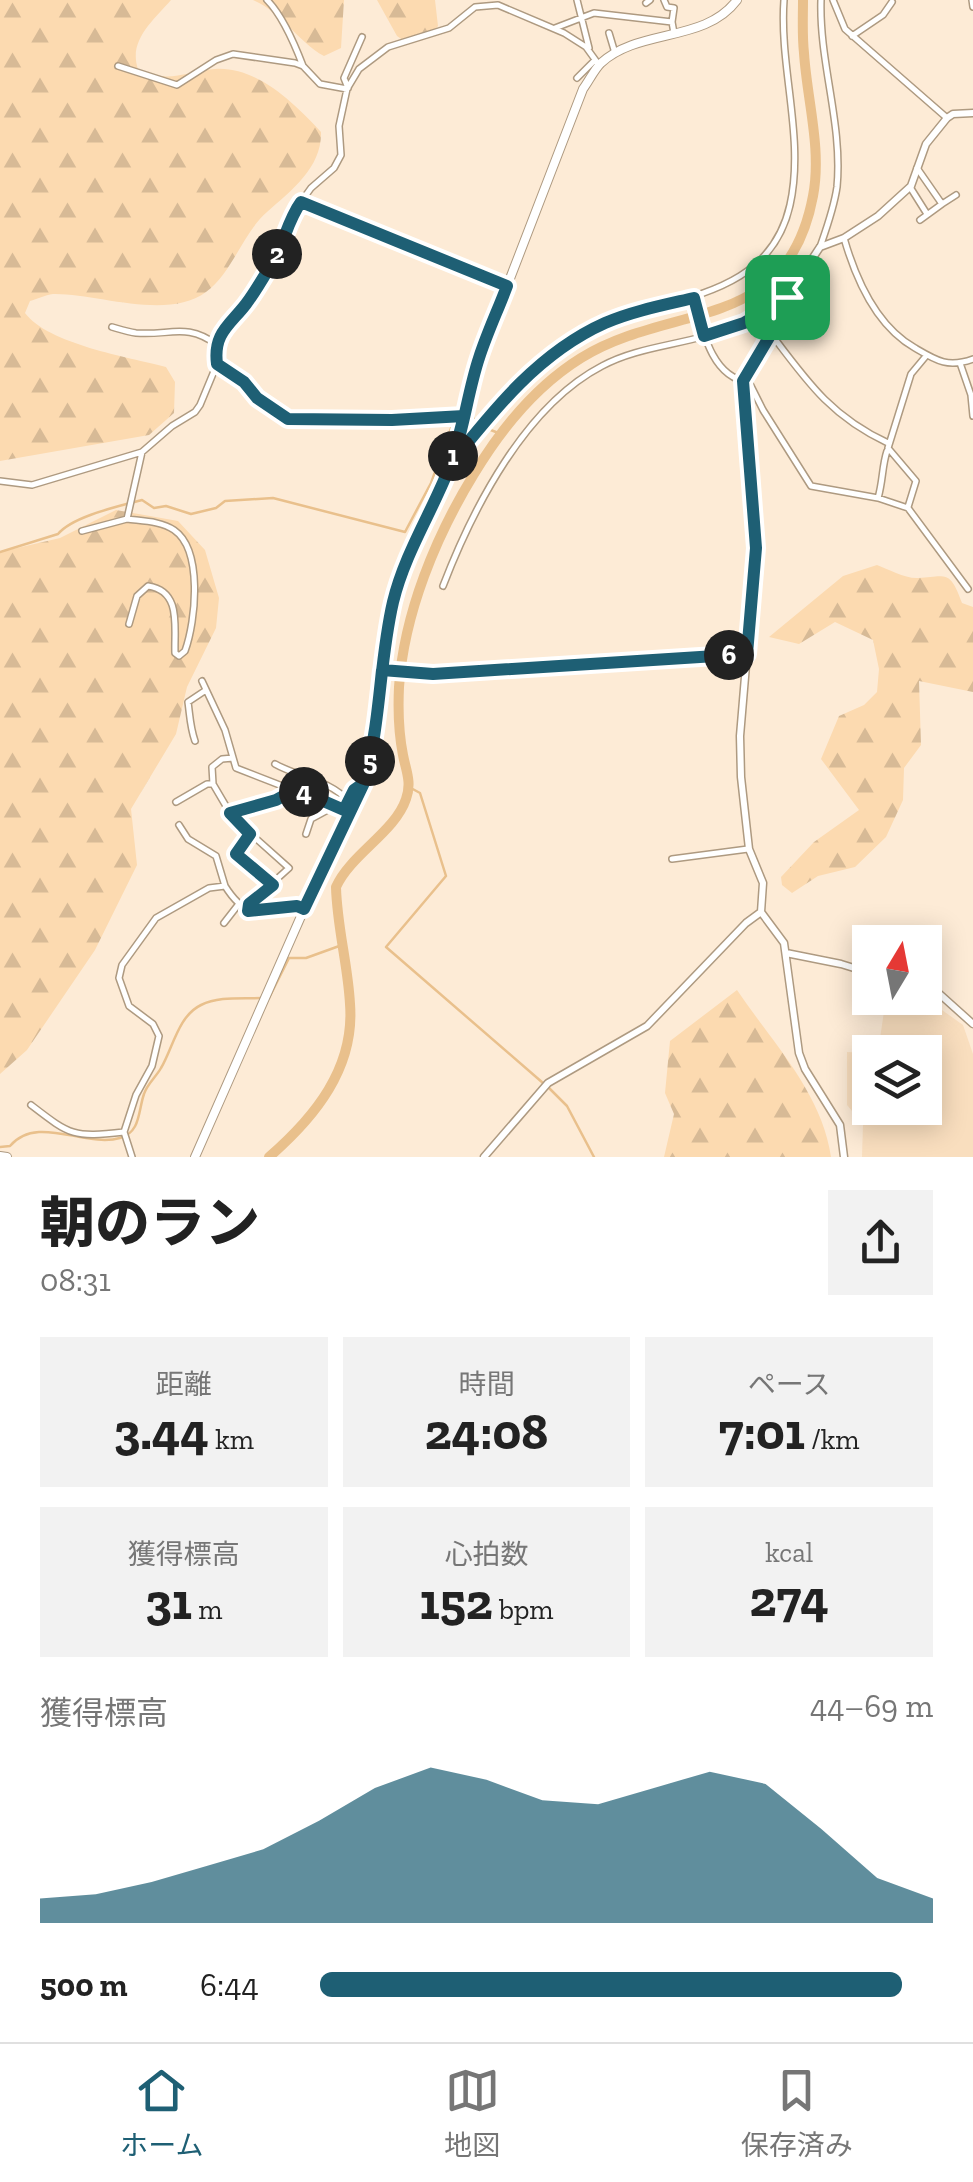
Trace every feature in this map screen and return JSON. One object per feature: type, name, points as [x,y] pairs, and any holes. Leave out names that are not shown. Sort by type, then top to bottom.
[{"type":"main road","points":[[195,1157],[364,783],[387,671],[394,598],[452,462],[479,358],[583,90],[596,63],[718,20],[735,1]]},
{"type":"street","points":[[267,0],[281,17],[303,66],[320,84],[348,89]]},
{"type":"street","points":[[577,0],[596,63],[578,78]]},
{"type":"street","points":[[664,0],[666,7],[674,8],[674,33]]},
{"type":"street","points":[[452,462],[520,382],[578,337],[629,314],[720,288],[755,266],[789,212],[796,170],[783,55],[784,0]]},
{"type":"street","points":[[821,0],[821,28],[836,134],[832,208],[820,247],[787,297],[743,381],[756,548],[740,776],[748,849],[763,883],[761,912],[784,943],[799,1053],[805,1070],[840,1126],[844,1157]]},
{"type":"street","points":[[833,0],[839,20],[852,36],[947,118]]},
{"type":"street","points":[[972,0],[973,8]]},
{"type":"street","points":[[852,36],[884,16],[892,2]]},
{"type":"street","points":[[0,481],[32,485],[142,452],[195,412],[217,364],[218,345],[229,319],[245,305],[277,255],[285,228],[301,202],[334,168],[341,155],[339,126],[348,89],[359,68],[388,47],[449,28],[475,7],[498,5],[553,29],[590,51]]},
{"type":"street","points":[[553,29],[581,16],[606,14],[672,22]]},
{"type":"street","points":[[609,33],[615,54]]},
{"type":"street","points":[[348,89],[344,78],[362,37]]},
{"type":"street","points":[[118,66],[177,85],[233,54],[303,66]]},
{"type":"street","points":[[820,247],[844,238],[878,216],[910,187],[926,144],[947,118],[973,113]]},
{"type":"street","points":[[917,168],[942,204]]},
{"type":"street","points":[[910,187],[928,215]]},
{"type":"street","points":[[920,220],[956,196]]},
{"type":"street","points":[[301,202],[507,286]]},
{"type":"street","points":[[844,238],[851,262],[879,316],[896,338],[943,364],[973,359]]},
{"type":"street","points":[[443,586],[473,518],[494,482],[536,418],[558,396],[604,365],[640,351],[744,323],[787,297]]},
{"type":"street","points":[[694,298],[704,336],[716,360],[731,376],[749,382],[810,486],[878,498],[908,508],[968,589]]},
{"type":"street","points":[[112,327],[137,333],[192,332],[218,345]]},
{"type":"street","points":[[771,334],[835,412],[888,446],[916,481],[908,508]]},
{"type":"street","points":[[878,498],[888,446],[911,374],[926,356]]},
{"type":"street","points":[[217,364],[288,419],[464,416]]},
{"type":"street","points":[[960,364],[972,395],[973,416]]},
{"type":"street","points":[[127,519],[142,452]]},
{"type":"street","points":[[82,532],[127,519],[165,524],[178,532],[192,552],[190,638],[182,654],[175,653],[176,614],[172,603],[156,587],[148,586],[137,596],[129,624]]},
{"type":"street","points":[[387,671],[433,674],[747,654]]},
{"type":"street","points":[[202,680],[225,730],[236,768],[344,810]]},
{"type":"street","points":[[195,741],[189,726],[188,702],[206,690]]},
{"type":"street","points":[[233,758],[222,759],[212,767],[213,784],[230,813],[289,868],[249,904],[248,911]]},
{"type":"street","points":[[275,764],[341,793],[348,801]]},
{"type":"street","points":[[331,853],[348,801],[364,783]]},
{"type":"street","points":[[176,802],[213,784]]},
{"type":"street","points":[[230,813],[276,800],[296,789]]},
{"type":"street","points":[[306,834],[311,820],[335,806]]},
{"type":"street","points":[[180,825],[190,841],[216,856],[226,886],[238,905],[248,911],[297,906],[304,909]]},
{"type":"street","points":[[250,834],[236,854],[273,885]]},
{"type":"street","points":[[672,859],[748,849]]},
{"type":"street","points":[[132,1157],[124,1132],[136,1095],[152,1066],[159,1036],[154,1024],[129,1006],[119,978],[122,965],[156,918],[209,888],[226,886]]},
{"type":"street","points":[[224,922],[238,905]]},
{"type":"street","points":[[484,1157],[548,1083],[648,1026],[761,912]]},
{"type":"street","points":[[786,953],[852,967]]},
{"type":"street","points":[[942,996],[973,1024]]},
{"type":"street","points":[[31,1105],[51,1123],[76,1134],[124,1132]]},
{"type":"shaded area","points":[[942,1010],[963,1025],[973,1054],[973,1157],[862,1157],[863,1125],[942,1125],[942,1035],[881,1035],[883,1015],[942,1015]]},
{"type":"shaded area","points":[[847,1052],[852,1052],[852,1111],[847,1105]]},
{"type":"green space","points":[[0,0],[171,0],[140,40],[138,69],[159,76],[215,69],[246,74],[287,99],[321,132],[311,167],[258,221],[223,274],[206,292],[172,304],[131,304],[53,294],[30,301],[25,313],[51,333],[90,348],[166,367],[175,382],[174,413],[149,435],[0,461]]},
{"type":"green space","points":[[253,0],[344,0],[341,48],[324,56]]},
{"type":"green space","points":[[377,0],[435,0],[438,26],[428,38],[407,43],[397,36]]},
{"type":"green space","points":[[116,510],[178,521],[205,550],[219,598],[216,628],[187,687],[176,734],[131,809],[137,865],[95,950],[27,1050],[0,1074],[0,552],[60,538]]},
{"type":"green space","points":[[877,565],[913,578],[946,577],[962,603],[973,607],[973,692],[919,681],[921,745],[904,768],[903,800],[886,837],[855,867],[818,876],[792,893],[782,885],[781,877],[814,842],[859,810],[821,759],[839,716],[864,705],[877,692],[879,669],[873,640],[835,622],[799,644],[769,637],[843,576]]},
{"type":"green space","points":[[737,990],[807,1090],[826,1134],[831,1157],[664,1157],[674,1114],[665,1093],[670,1041]]},
{"type":"waterway","points":[[269,1157],[302,1125],[329,1090],[346,1049],[350,1004],[336,887],[352,864],[393,822],[408,793],[399,712],[402,659],[415,603],[435,549],[460,498],[508,425],[565,369],[617,340],[722,308],[753,293],[779,272],[799,241],[815,178],[815,142],[803,46],[803,0]]},
{"type":"waterway","points":[[467,420],[473,418],[501,434]]},
{"type":"waterway","points":[[0,552],[58,534],[97,512],[142,500],[154,508],[166,506],[191,514],[216,508],[225,501],[273,498],[405,532],[431,483],[453,423],[459,421]]},
{"type":"waterway","points":[[409,787],[420,793],[446,876],[386,947],[543,1083]]},
{"type":"waterway","points":[[269,998],[289,958],[306,958],[342,945]]},
{"type":"waterway","points":[[0,1147],[34,1133],[106,1140],[127,1135],[135,1126],[145,1090],[161,1068],[181,1024],[193,1010],[215,1000],[261,998]]},
{"type":"waterway","points":[[549,1088],[567,1106],[594,1157]]},
{"type":"route","points":[[787,297],[743,381],[756,548],[747,654],[433,674],[382,670],[375,736],[370,762],[364,783],[304,909],[297,906],[248,911],[249,904],[273,885],[236,854],[250,834],[230,813],[276,800],[296,789],[344,810],[354,790],[364,783],[375,736],[382,670],[386,634],[394,598],[452,462],[464,416],[479,358],[507,286],[301,202],[285,228],[277,255],[245,305],[223,330],[217,364],[288,419],[464,416],[452,462],[490,413],[532,370],[578,337],[604,324],[694,298],[704,336],[744,323],[787,297]]}]
